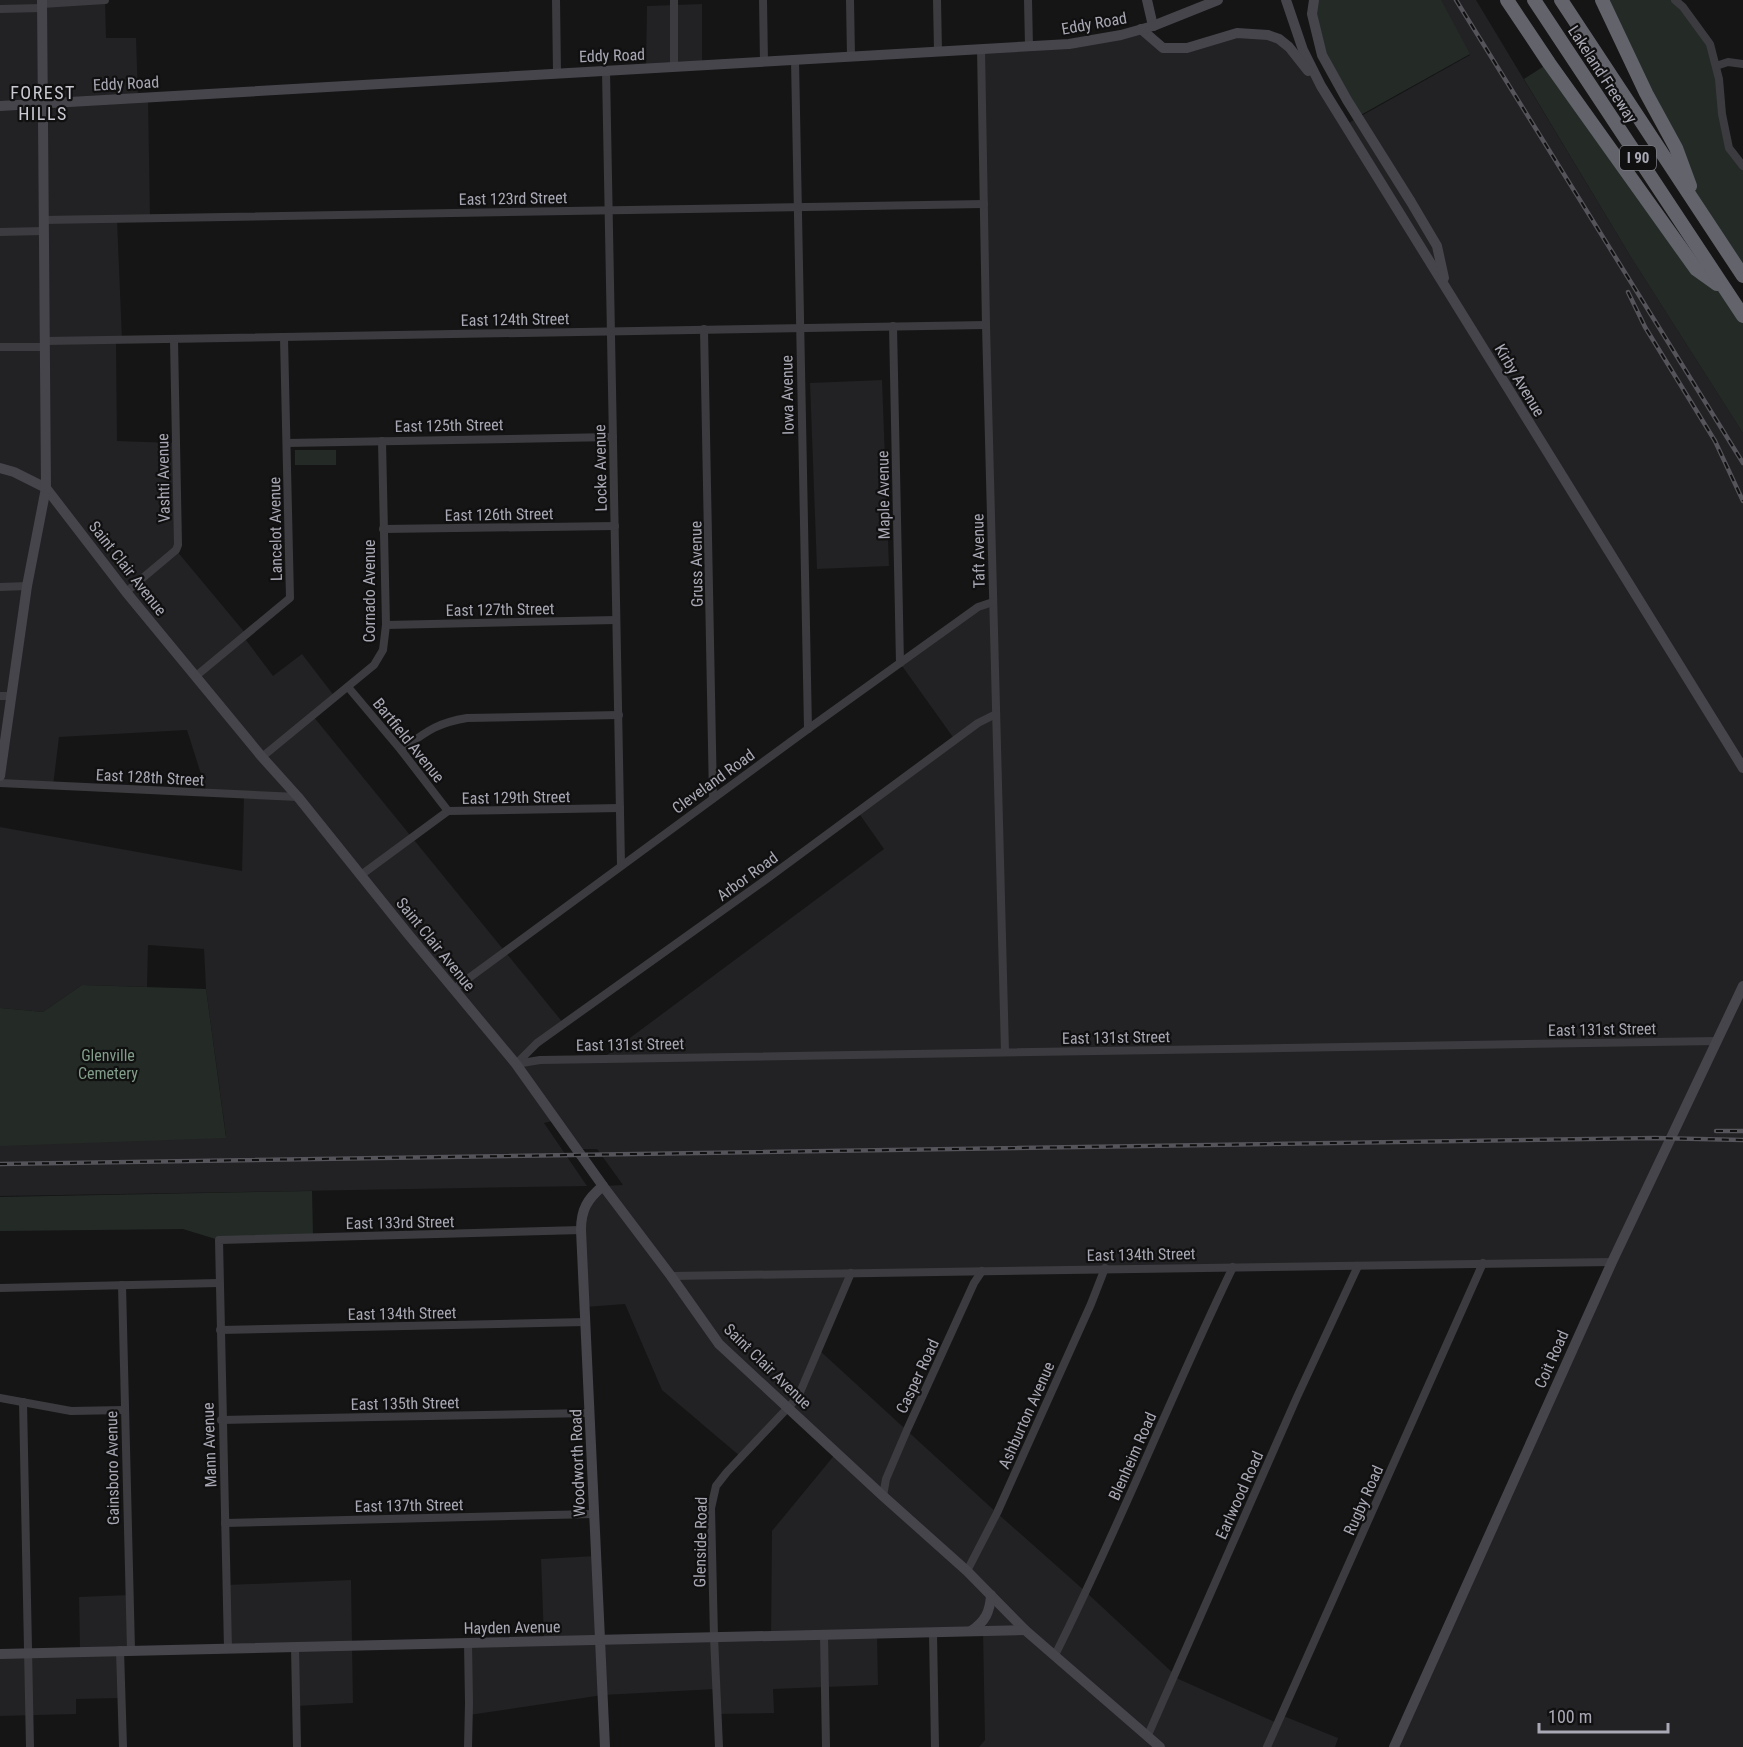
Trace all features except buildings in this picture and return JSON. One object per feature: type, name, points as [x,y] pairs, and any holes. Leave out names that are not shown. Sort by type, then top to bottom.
[{"type":"highway","points":[[1507,0],[1696,269],[1724,289]]},
{"type":"highway","name":"Lakeland Freeway","points":[[1534,0],[1743,316]]},
{"type":"highway","name":"Lakeland Freeway","points":[[1561,0],[1743,276]]},
{"type":"highway","points":[[1602,0],[1646,93],[1676,148],[1700,210]]},
{"type":"street","points":[[0,9],[105,0]]},
{"type":"street","points":[[556,0],[557,72]]},
{"type":"street","points":[[674,0],[674,68]]},
{"type":"street","points":[[763,0],[764,62]]},
{"type":"street","points":[[850,0],[851,57]]},
{"type":"street","points":[[937,0],[938,51]]},
{"type":"street","points":[[1028,0],[1029,46]]},
{"type":"street","points":[[1147,0],[1154,26]]},
{"type":"street","name":"Eddy Road","points":[[0,106],[1078,43],[1154,26],[1218,0]]},
{"type":"street","name":"Kirby Avenue","points":[[1286,0],[1303,50],[1321,86],[1743,768]]},
{"type":"street","points":[[1314,0],[1312,14],[1322,55],[1437,246],[1445,285]]},
{"type":"street","points":[[1678,1],[1710,44],[1716,66],[1729,148],[1743,166]]},
{"type":"street","points":[[0,776],[6,696],[46,488],[42,4]]},
{"type":"street","points":[[1141,29],[1163,48],[1187,48],[1237,33],[1268,35],[1279,39],[1289,47],[1321,86]]},
{"type":"street","name":"Taft Avenue","points":[[981,49],[1005,1052]]},
{"type":"street","name":"Iowa Avenue","points":[[795,60],[808,729]]},
{"type":"street","points":[[1716,66],[1728,62],[1743,64]]},
{"type":"street","name":"Locke Avenue","points":[[606,71],[621,865]]},
{"type":"street","name":"East 123rd Street","points":[[43,220],[984,204]]},
{"type":"street","points":[[0,232],[43,231]]},
{"type":"street","name":"East 124th Street","points":[[0,347],[174,340],[986,325]]},
{"type":"street","name":"Maple Avenue","points":[[893,327],[900,663]]},
{"type":"street","name":"Gruss Avenue","points":[[704,329],[713,798]]},
{"type":"street","name":"Lancelot Avenue","points":[[196,676],[290,598],[284,338]]},
{"type":"street","name":"Vashti Avenue","points":[[126,592],[176,550],[178,545],[174,340]]},
{"type":"street","name":"East 125th Street","points":[[287,443],[613,437]]},
{"type":"street","name":"Cornado Avenue","points":[[262,757],[374,665],[382,650],[386,625],[382,441]]},
{"type":"street","points":[[0,468],[14,472],[46,488]]},
{"type":"street","name":"Saint Clair Avenue","points":[[46,488],[126,592],[262,757],[298,797],[516,1064],[719,1344],[883,1496],[968,1571],[1025,1630],[1161,1747]]},
{"type":"street","name":"East 126th Street","points":[[383,529],[615,526]]},
{"type":"street","points":[[0,587],[27,586]]},
{"type":"street","name":"Cleveland Road","points":[[454,989],[808,729],[978,607],[993,602]]},
{"type":"street","name":"East 127th Street","points":[[386,625],[616,620]]},
{"type":"street","name":"Bartfield Avenue","points":[[348,687],[448,811]]},
{"type":"street","name":"Arbor Road","points":[[516,1064],[537,1044],[582,1011],[768,878],[978,723],[996,714]]},
{"type":"street","points":[[401,750],[429,730],[448,721],[467,718],[619,715]]},
{"type":"street","name":"East 128th Street","points":[[0,783],[298,797]]},
{"type":"street","name":"East 129th Street","points":[[361,875],[448,811],[620,808]]},
{"type":"street","name":"Coit Road","points":[[1394,1747],[1612,1262],[1743,986]]},
{"type":"street","name":"East 131st Street","points":[[516,1064],[545,1059],[1717,1041]]},
{"type":"street","name":"Woodworth Road","points":[[603,1186],[587,1202],[582,1212],[581,1230],[605,1747]]},
{"type":"street","name":"East 133rd Street","points":[[219,1240],[581,1230]]},
{"type":"street","name":"Mann Avenue","points":[[219,1240],[221,1420],[228,1649]]},
{"type":"street","name":"East 134th Street","points":[[671,1276],[1612,1262]]},
{"type":"street","name":"Rugby Road","points":[[1267,1747],[1483,1263]]},
{"type":"street","name":"Earlwood Road","points":[[1148,1735],[1292,1407],[1358,1266]]},
{"type":"street","name":"Blenheim Road","points":[[1055,1655],[1086,1592],[1233,1267]]},
{"type":"street","name":"Ashburton Avenue","points":[[968,1571],[997,1513],[1105,1269]]},
{"type":"street","name":"Casper Road","points":[[883,1496],[886,1479],[907,1430],[974,1283],[982,1271]]},
{"type":"street","name":"Glenside Road","points":[[719,1747],[711,1508],[716,1486],[798,1397],[851,1273]]},
{"type":"street","points":[[0,1288],[219,1283]]},
{"type":"street","name":"Gainsboro Avenue","points":[[122,1285],[125,1650],[123,1747]]},
{"type":"street","name":"East 134th Street","points":[[220,1330],[585,1322]]},
{"type":"street","points":[[0,1398],[71,1410],[124,1410]]},
{"type":"street","points":[[23,1402],[30,1747]]},
{"type":"street","name":"East 135th Street","points":[[221,1420],[590,1413]]},
{"type":"street","name":"East 137th Street","points":[[225,1523],[594,1514]]},
{"type":"street","points":[[971,1631],[984,1621],[990,1607],[991,1595]]},
{"type":"street","name":"Hayden Avenue","points":[[0,1654],[1025,1630]]},
{"type":"street","points":[[933,1632],[936,1747]]},
{"type":"street","points":[[824,1635],[826,1747]]},
{"type":"street","points":[[468,1643],[468,1747]]},
{"type":"street","points":[[295,1647],[297,1747]]},
{"type":"shaded area","points":[[0,0],[105,0],[106,38],[136,38],[138,97],[148,97],[150,218],[117,219],[122,340],[116,341],[117,441],[176,443],[176,550],[246,634],[243,636],[273,676],[302,654],[335,697],[313,716],[564,1024],[517,1063],[603,1058],[884,849],[858,812],[955,740],[900,663],[978,607],[993,602],[981,49],[1069,44],[1141,29],[1164,48],[1237,33],[1279,39],[1321,86],[1345,125],[1470,55],[1437,0],[1476,0],[1631,257],[1743,433],[1743,1747],[1394,1747],[1611,1262],[851,1273],[819,1350],[1086,1592],[1174,1674],[1174,1677],[1277,1723],[1281,1715],[1338,1738],[1335,1747],[979,1747],[985,1740],[983,1631],[877,1634],[878,1685],[773,1689],[774,1713],[717,1714],[716,1689],[603,1695],[469,1715],[468,1643],[544,1641],[541,1559],[596,1556],[600,1640],[771,1636],[772,1531],[837,1452],[789,1408],[741,1457],[662,1390],[625,1304],[585,1307],[581,1220],[603,1186],[623,1185],[597,1149],[576,1149],[556,1120],[544,1123],[587,1186],[0,1196],[0,1143],[226,1136],[206,989],[204,949],[148,945],[147,987],[82,985],[43,1012],[0,1008],[0,827],[242,871],[244,795],[207,793],[187,730],[59,737],[53,786],[0,783]]},
{"type":"shaded area","points":[[702,4],[702,66],[646,69],[647,6]]},
{"type":"shaded area","points":[[882,380],[889,566],[817,569],[810,383]]},
{"type":"shaded area","points":[[351,1580],[353,1703],[296,1706],[295,1647],[228,1649],[226,1585]]},
{"type":"shaded area","points":[[129,1595],[131,1650],[121,1650],[121,1698],[76,1699],[76,1714],[0,1716],[0,1654],[80,1651],[79,1597]]},
{"type":"green space","points":[[1314,0],[1441,0],[1470,54],[1357,117],[1322,55]]},
{"type":"green space","points":[[1602,0],[1675,0],[1710,44],[1729,148],[1743,166],[1743,276],[1700,210]]},
{"type":"green space","points":[[1549,63],[1657,217],[1724,289],[1743,316],[1743,433],[1631,257],[1524,79]]},
{"type":"green space","points":[[295,450],[336,450],[336,465],[295,465]]},
{"type":"green space","name":"Glenville Cemetery","points":[[82,985],[206,989],[226,1138],[0,1146],[0,1008],[43,1012]]},
{"type":"green space","points":[[312,1191],[313,1237],[219,1240],[183,1229],[0,1231],[0,1197]]},
{"type":"railway","points":[[1456,0],[1743,463]]},
{"type":"railway","points":[[1628,292],[1645,327],[1715,441],[1743,501]]},
{"type":"railway","points":[[1716,1131],[1743,1131]]},
{"type":"railway","points":[[0,1164],[1655,1138],[1743,1140]]},
{"type":"district","name":"FOREST HILLS","points":[[43,103]]}]
